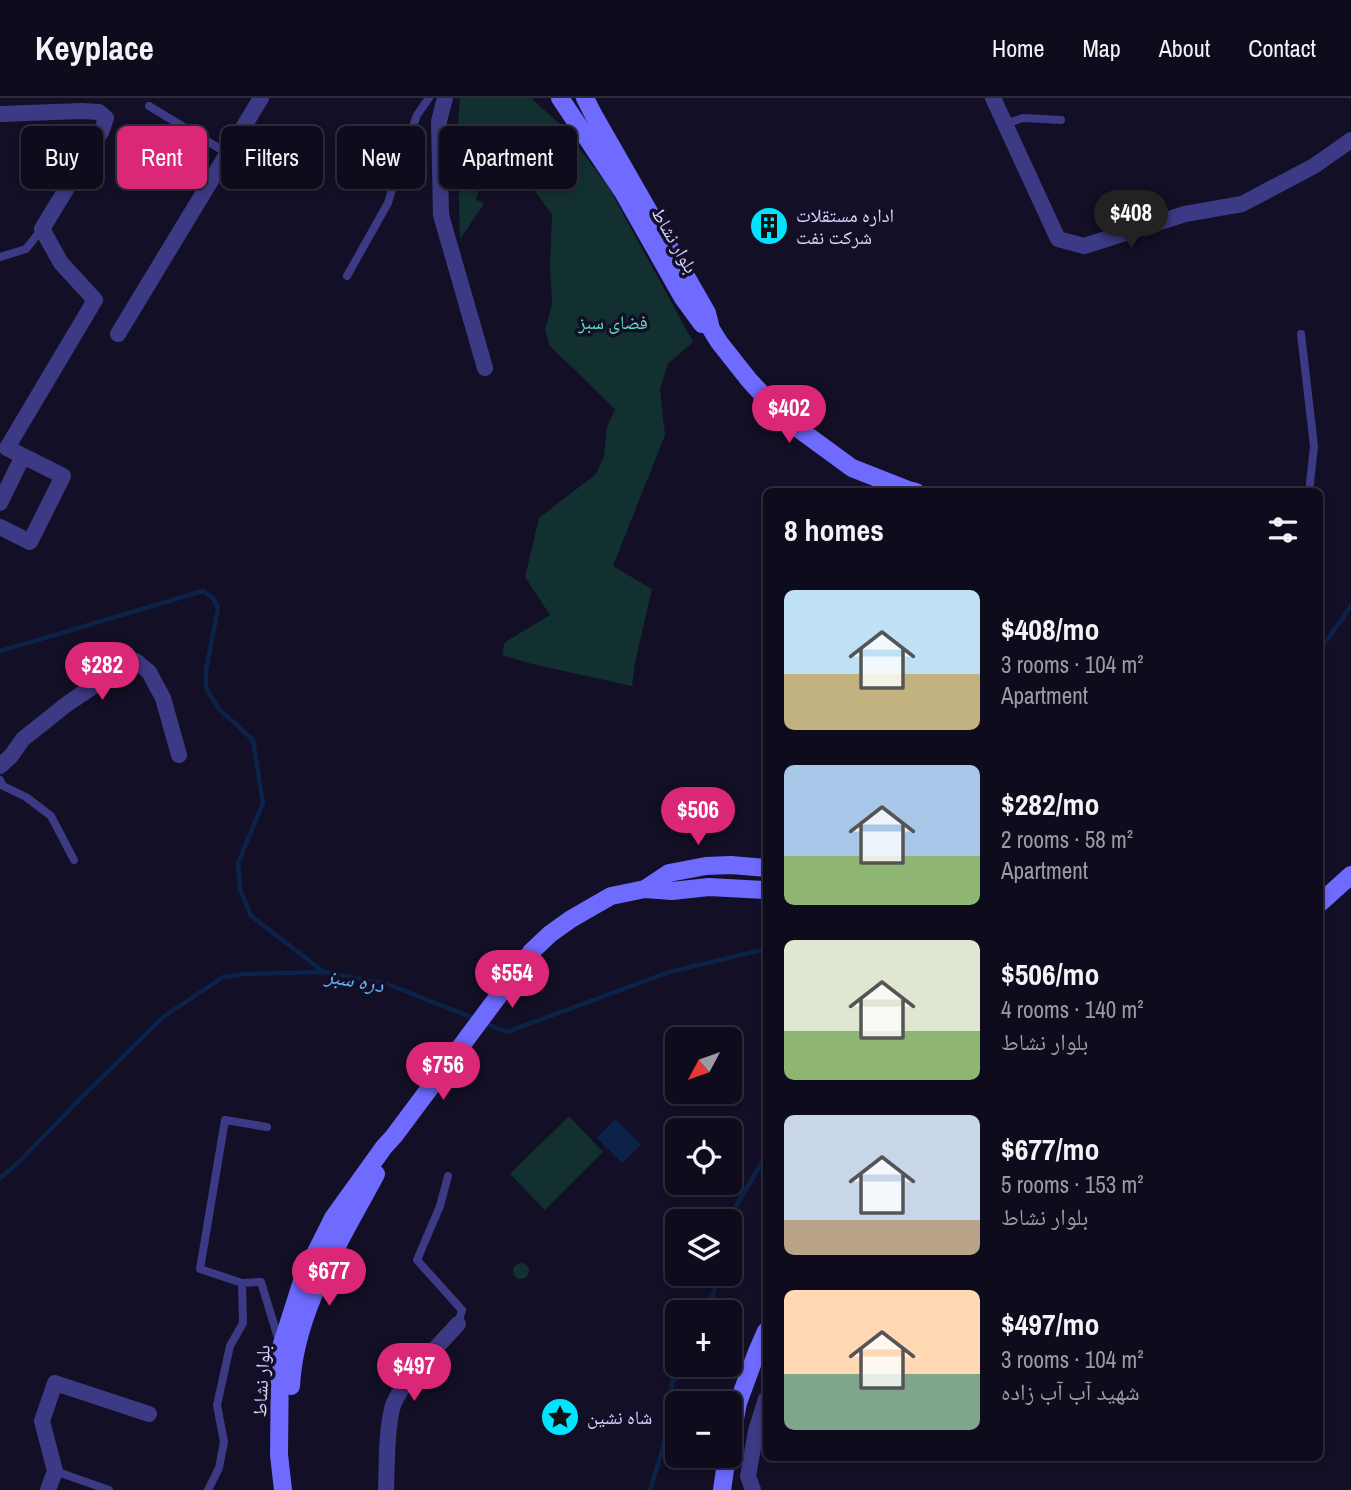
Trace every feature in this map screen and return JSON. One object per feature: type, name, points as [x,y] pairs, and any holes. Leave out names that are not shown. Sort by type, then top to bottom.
[{"type":"main road","name":"بلوار نشاط","points":[[560,98],[623,192],[683,298],[701,324],[711,329]]},
{"type":"main road","name":"بلوار نشاط","points":[[585,98],[707,313],[711,329],[749,380],[785,419],[852,468],[903,488]]},
{"type":"main road","name":"بلوار نشاط","points":[[645,889],[668,873],[706,866],[763,868]]},
{"type":"main road","points":[[1323,900],[1351,875]]},
{"type":"main road","name":"بلوار نشاط","points":[[283,1490],[279,1455],[281,1347],[303,1278],[333,1219],[532,951],[550,934],[611,896],[645,889],[672,891],[709,887],[763,890]]},
{"type":"main road","name":"بلوار نشاط","points":[[292,1490],[290,1391],[299,1335],[312,1297],[394,1136]]},
{"type":"main road","points":[[742,1392],[763,1338]]},
{"type":"main road","points":[[722,1490],[725,1468]]},
{"type":"street","points":[[244,126],[261,98]]},
{"type":"street","points":[[445,98],[439,121],[441,215],[485,368]]},
{"type":"street","points":[[993,98],[1058,239],[1084,246],[1185,214],[1242,204],[1314,166],[1351,140]]},
{"type":"street","points":[[0,114],[81,111],[99,112],[106,118],[102,130],[42,229],[61,263],[95,300],[7,448],[63,476],[30,542],[0,527]]},
{"type":"street","points":[[118,334],[221,163]]},
{"type":"street","points":[[0,503],[23,456]]},
{"type":"street","points":[[0,766],[23,739],[67,704],[122,667],[136,661],[149,672],[163,698],[179,755]]},
{"type":"street","points":[[386,1490],[392,1407],[400,1391],[458,1324]]},
{"type":"street","points":[[48,1490],[55,1471],[42,1421],[55,1383],[149,1413]]},
{"type":"street","points":[[752,1490],[748,1476],[763,1409]]},
{"type":"lane","points":[[347,276],[388,203],[417,116],[429,98]]},
{"type":"lane","points":[[149,106],[221,149]]},
{"type":"lane","points":[[1005,124],[1023,118],[1061,120]]},
{"type":"lane","points":[[0,257],[26,249],[42,229]]},
{"type":"lane","points":[[1301,334],[1314,446],[1310,488]]},
{"type":"lane","points":[[0,780],[3,786],[26,797],[51,817],[74,860]]},
{"type":"lane","points":[[267,1127],[225,1120],[200,1269],[242,1283],[261,1282],[281,1347]]},
{"type":"lane","points":[[448,1177],[440,1206],[417,1260],[462,1310],[458,1324]]},
{"type":"lane","points":[[208,1490],[219,1468],[224,1441],[218,1405],[230,1346],[243,1323],[242,1283]]},
{"type":"lane","points":[[55,1471],[109,1490]]},
{"type":"green space","name":"فضای سبز","points":[[460,98],[531,98],[562,126],[458,126]]},
{"type":"green space","name":"فضای سبز","points":[[577,146],[608,186],[693,342],[668,364],[660,389],[665,435],[613,566],[652,589],[632,686],[502,655],[505,642],[550,615],[525,577],[539,518],[596,474],[604,456],[607,427],[615,409],[550,346],[545,330],[552,304],[552,214],[533,189],[577,189]]},
{"type":"green space","name":"فضای سبز","points":[[458,189],[479,189],[476,199],[484,204],[460,239]]},
{"type":"green space","points":[[569,1116],[603,1152],[545,1210],[510,1174]]},
{"type":"green space","points":[[518,1263],[524,1263],[529,1271],[527,1277],[518,1279],[513,1274],[513,1268]]},
{"type":"water","points":[[615,1119],[641,1145],[622,1163],[597,1138]]},
{"type":"waterway","points":[[0,651],[203,591],[213,598],[218,608],[206,670],[206,688],[218,708],[253,740],[263,803],[238,863],[240,889],[251,916],[324,972]]},
{"type":"waterway","name":"دره سبز","points":[[1323,646],[1351,606]]},
{"type":"waterway","name":"دره سبز","points":[[484,1023],[507,1032],[669,972],[763,950]]},
{"type":"waterway","name":"دره سبز","points":[[0,1178],[163,1017],[223,977],[324,972],[387,984],[476,1019]]},
{"type":"waterway","points":[[734,1209],[763,1161]]},
{"type":"waterway","points":[[712,1300],[715,1286]]},
{"type":"waterway","points":[[650,1490],[664,1444],[672,1382],[676,1377]]},
{"type":"place","name":"اداره مستقلات شرکت نفت","points":[[769,226]]},
{"type":"place","name":"شاه نشین","points":[[560,1417]]}]
